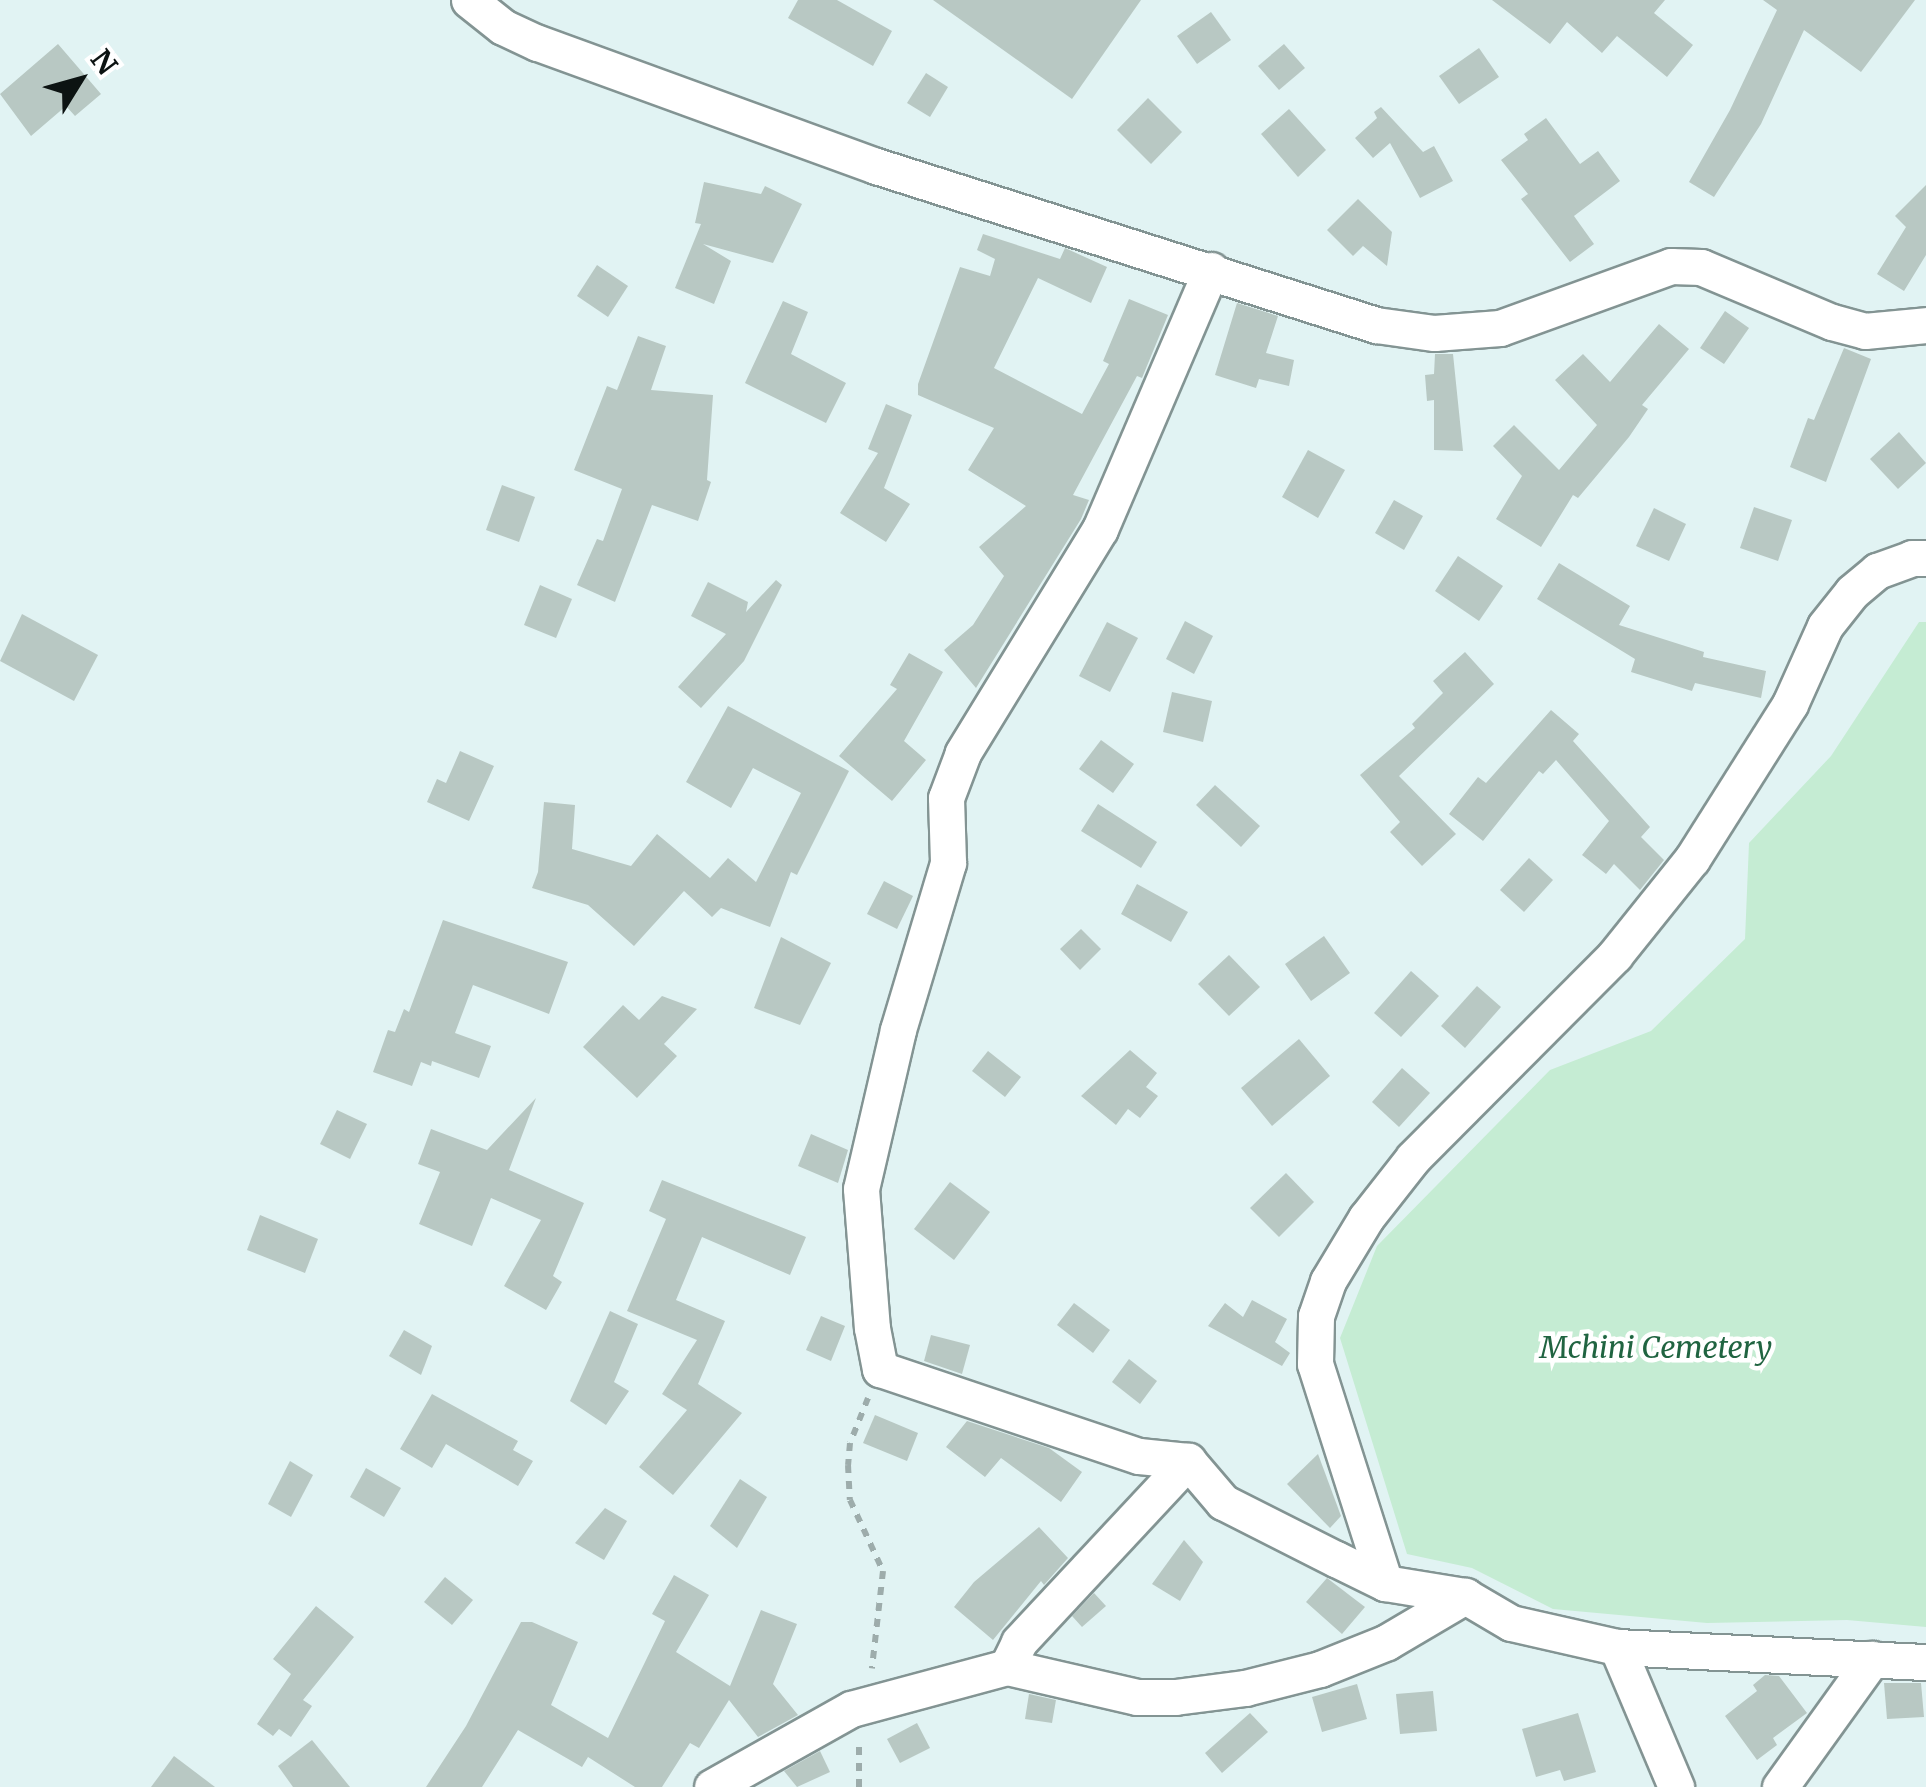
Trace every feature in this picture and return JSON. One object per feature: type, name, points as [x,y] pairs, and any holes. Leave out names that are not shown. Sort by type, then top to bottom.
[{"type":"street","points":[[469,0],[502,27],[538,43],[876,166],[1376,325],[1434,333],[1500,328],[1671,266],[1702,267],[1832,322],[1865,331],[1926,325]]},
{"type":"street","points":[[1211,270],[1100,529],[962,753],[946,798],[948,863],[898,1030],[861,1190],[872,1328],[880,1369],[1139,1456],[1188,1461],[1223,1502],[1384,1583],[1465,1596],[1511,1623],[1617,1647],[1926,1662]]},
{"type":"street","points":[[1384,1583],[1315,1364],[1316,1316],[1328,1280],[1366,1218],[1414,1158],[1615,955],[1692,859],[1790,704],[1825,626],[1852,592],[1877,571],[1912,558],[1926,558]]},
{"type":"street","points":[[1008,1668],[1019,1642],[1188,1461]]},
{"type":"street","points":[[712,1787],[851,1709],[1008,1668],[1136,1697],[1175,1698],[1245,1688],[1320,1670],[1388,1642],[1465,1596]]},
{"type":"street","points":[[1617,1647],[1676,1787]]},
{"type":"street","points":[[1780,1787],[1872,1658]]},
{"type":"path","points":[[859,1787],[859,1734],[851,1709],[875,1662],[882,1572],[850,1500],[849,1454],[880,1369]]},
{"type":"green space","name":"Mchini Cemetery","points":[[1919,622],[1926,622],[1926,1627],[1847,1620],[1707,1623],[1553,1609],[1472,1568],[1407,1554],[1340,1338],[1377,1246],[1550,1070],[1651,1031],[1745,939],[1749,843],[1831,756]]},
{"type":"building","points":[[798,0],[837,0],[892,31],[873,66],[788,18]]},
{"type":"building","points":[[933,0],[1141,0],[1072,99]]},
{"type":"building","points":[[1492,0],[1665,0],[1654,13],[1693,45],[1667,77],[1617,36],[1602,53],[1567,22],[1550,44]]},
{"type":"building","points":[[1763,0],[1915,0],[1861,72],[1804,30],[1761,124],[1714,197],[1689,182],[1730,110],[1777,10]]},
{"type":"building","points":[[1211,12],[1231,40],[1197,64],[1177,36]]},
{"type":"building","points":[[58,44],[101,94],[75,116],[66,106],[31,136],[0,94]]},
{"type":"building","points":[[1284,44],[1305,68],[1279,90],[1258,66]]},
{"type":"building","points":[[1479,48],[1499,77],[1459,104],[1439,76]]},
{"type":"building","points":[[926,73],[948,87],[930,117],[907,103]]},
{"type":"building","points":[[1148,98],[1182,132],[1151,164],[1117,130]]},
{"type":"building","points":[[1381,107],[1423,152],[1434,146],[1453,181],[1420,198],[1390,143],[1373,158],[1355,138],[1377,118],[1374,112]]},
{"type":"building","points":[[1289,109],[1326,150],[1298,177],[1261,134]]},
{"type":"building","points":[[1546,118],[1580,164],[1598,151],[1620,181],[1574,216],[1594,244],[1570,262],[1521,199],[1528,194],[1501,160],[1528,140],[1524,134]]},
{"type":"building","points":[[704,182],[761,194],[765,186],[802,204],[773,263],[703,244],[731,261],[714,304],[675,288],[701,224],[695,223]]},
{"type":"building","points":[[1926,185],[1926,255],[1904,291],[1877,274],[1906,227],[1895,216]]},
{"type":"building","points":[[1358,199],[1392,232],[1387,266],[1363,246],[1353,256],[1327,230]]},
{"type":"building","points":[[983,234],[1060,259],[1065,248],[1107,267],[1091,303],[1038,278],[994,368],[1082,414],[1109,364],[1103,361],[1129,299],[1168,315],[1142,378],[1137,376],[1073,495],[1089,500],[1081,519],[976,688],[944,650],[973,625],[1004,576],[979,547],[1026,506],[968,470],[994,428],[918,395],[918,384],[960,267],[990,276],[995,259],[977,250]]},
{"type":"building","points":[[597,265],[628,286],[608,317],[577,296]]},
{"type":"building","points":[[783,301],[808,312],[791,354],[846,383],[826,423],[745,383]]},
{"type":"building","points":[[1237,303],[1278,316],[1266,353],[1294,360],[1289,386],[1259,379],[1256,388],[1215,375]]},
{"type":"building","points":[[1725,311],[1749,328],[1724,364],[1700,348]]},
{"type":"building","points":[[1659,324],[1689,349],[1642,405],[1648,409],[1629,437],[1578,498],[1573,495],[1541,547],[1496,519],[1522,476],[1493,446],[1514,425],[1559,470],[1597,425],[1555,380],[1583,354],[1610,382]]},
{"type":"building","points":[[638,336],[666,346],[651,390],[713,395],[707,480],[711,482],[698,521],[652,505],[615,602],[577,585],[597,539],[603,541],[622,489],[574,470],[607,386],[617,390]]},
{"type":"building","points":[[1844,348],[1871,359],[1826,482],[1790,467],[1808,418],[1814,420]]},
{"type":"building","points":[[1435,354],[1453,354],[1463,451],[1434,450],[1434,400],[1427,401],[1425,375],[1434,374]]},
{"type":"building","points":[[886,404],[912,415],[884,488],[910,504],[886,542],[840,513],[878,453],[868,449]]},
{"type":"building","points":[[1899,432],[1926,463],[1898,489],[1870,459]]},
{"type":"building","points":[[1308,450],[1345,470],[1318,518],[1282,497]]},
{"type":"building","points":[[502,485],[535,497],[519,542],[486,530]]},
{"type":"building","points":[[1394,500],[1423,516],[1404,550],[1375,533]]},
{"type":"building","points":[[1754,507],[1792,520],[1778,561],[1740,548]]},
{"type":"building","points":[[1654,508],[1686,524],[1669,561],[1636,546]]},
{"type":"building","points":[[1458,556],[1503,586],[1479,621],[1435,591]]},
{"type":"building","points":[[1559,563],[1630,606],[1619,625],[1704,652],[1703,657],[1766,671],[1761,698],[1695,683],[1692,691],[1631,672],[1635,659],[1537,599]]},
{"type":"building","points":[[776,580],[782,585],[744,661],[701,708],[678,687],[726,634],[691,616],[708,582],[748,602],[746,612]]},
{"type":"building","points":[[540,585],[572,599],[556,638],[524,625]]},
{"type":"building","points":[[22,614],[98,655],[74,701],[0,661]]},
{"type":"building","points":[[1185,621],[1213,636],[1194,674],[1166,659]]},
{"type":"building","points":[[1107,622],[1138,638],[1110,692],[1079,676]]},
{"type":"building","points":[[1465,652],[1494,684],[1399,776],[1456,834],[1422,866],[1390,832],[1400,822],[1360,775],[1415,728],[1412,724],[1443,693],[1433,681]]},
{"type":"building","points":[[909,653],[943,672],[904,741],[926,760],[892,801],[839,756],[897,689],[890,685]]},
{"type":"building","points":[[1172,692],[1212,701],[1203,742],[1163,732]]},
{"type":"building","points":[[728,706],[849,771],[797,875],[791,872],[770,927],[721,908],[712,917],[684,891],[634,946],[588,905],[532,888],[538,872],[544,802],[575,805],[572,849],[631,866],[657,834],[710,878],[728,858],[756,882],[801,793],[753,768],[731,808],[686,782]]},
{"type":"building","points":[[1551,710],[1579,734],[1573,741],[1650,827],[1641,837],[1664,860],[1640,890],[1614,864],[1606,874],[1582,855],[1609,821],[1556,760],[1543,774],[1539,771],[1483,841],[1449,814],[1478,777],[1486,783]]},
{"type":"building","points":[[1101,740],[1134,764],[1113,793],[1079,769]]},
{"type":"building","points":[[460,751],[494,766],[469,821],[427,802],[437,779],[446,783]]},
{"type":"building","points":[[1215,785],[1260,826],[1241,847],[1196,805]]},
{"type":"building","points":[[1098,804],[1157,842],[1141,868],[1081,831]]},
{"type":"building","points":[[1529,858],[1553,880],[1524,912],[1500,890]]},
{"type":"building","points":[[884,881],[913,896],[897,929],[867,914]]},
{"type":"building","points":[[1137,884],[1188,912],[1171,942],[1121,914]]},
{"type":"building","points":[[443,920],[568,962],[549,1014],[473,985],[455,1033],[491,1046],[479,1078],[432,1061],[431,1066],[421,1062],[412,1086],[373,1072],[388,1030],[395,1032],[404,1009],[409,1012]]},
{"type":"building","points":[[1081,929],[1101,949],[1080,970],[1060,949]]},
{"type":"building","points":[[1324,936],[1350,973],[1311,1001],[1285,964]]},
{"type":"building","points":[[781,937],[831,963],[800,1025],[754,1008]]},
{"type":"building","points":[[1229,955],[1260,987],[1229,1016],[1198,984]]},
{"type":"building","points":[[1411,971],[1439,996],[1401,1037],[1374,1013]]},
{"type":"building","points":[[1477,986],[1501,1007],[1465,1048],[1441,1026]]},
{"type":"building","points":[[662,996],[697,1009],[664,1044],[677,1056],[637,1098],[583,1047],[623,1005],[639,1020]]},
{"type":"building","points":[[1299,1039],[1330,1076],[1272,1126],[1241,1088]]},
{"type":"building","points":[[1130,1050],[1157,1073],[1146,1087],[1158,1096],[1140,1118],[1128,1109],[1116,1125],[1081,1096]]},
{"type":"building","points":[[988,1051],[1021,1077],[1005,1097],[972,1071]]},
{"type":"building","points":[[1402,1068],[1430,1093],[1399,1127],[1372,1102]]},
{"type":"building","points":[[536,1098],[509,1170],[584,1203],[553,1276],[562,1282],[546,1310],[504,1286],[541,1220],[491,1198],[472,1246],[419,1224],[440,1172],[418,1164],[431,1129],[487,1150]]},
{"type":"building","points":[[337,1110],[367,1124],[350,1159],[320,1144]]},
{"type":"building","points":[[811,1134],[848,1150],[838,1183],[798,1166]]},
{"type":"building","points":[[1286,1173],[1314,1202],[1279,1237],[1250,1208]]},
{"type":"building","points":[[662,1180],[806,1237],[790,1275],[702,1237],[676,1300],[725,1321],[698,1384],[742,1413],[673,1495],[639,1467],[687,1410],[662,1394],[697,1340],[627,1311],[666,1219],[649,1211]]},
{"type":"building","points":[[950,1182],[990,1212],[954,1260],[914,1229]]},
{"type":"building","points":[[260,1215],[318,1239],[305,1273],[247,1250]]},
{"type":"building","points":[[1252,1300],[1287,1319],[1275,1342],[1290,1353],[1282,1366],[1208,1326],[1225,1303],[1243,1317]]},
{"type":"building","points":[[1074,1303],[1110,1330],[1093,1353],[1057,1325]]},
{"type":"building","points":[[610,1311],[638,1324],[614,1382],[629,1391],[606,1425],[570,1401]]},
{"type":"building","points":[[821,1316],[845,1326],[831,1361],[806,1350]]},
{"type":"building","points":[[404,1330],[432,1346],[421,1375],[389,1356]]},
{"type":"building","points":[[931,1335],[970,1345],[962,1374],[924,1361]]},
{"type":"building","points":[[1129,1359],[1157,1381],[1140,1404],[1112,1382]]},
{"type":"building","points":[[432,1394],[518,1441],[513,1450],[533,1461],[518,1486],[446,1444],[432,1468],[400,1449]]},
{"type":"building","points":[[875,1415],[918,1433],[907,1461],[863,1443]]},
{"type":"building","points":[[967,1421],[1049,1448],[1082,1472],[1061,1502],[1001,1458],[985,1477],[946,1447]]},
{"type":"building","points":[[1318,1454],[1341,1516],[1330,1528],[1287,1484]]},
{"type":"building","points":[[290,1461],[313,1475],[291,1517],[268,1504]]},
{"type":"building","points":[[366,1468],[401,1488],[384,1517],[350,1497]]},
{"type":"building","points":[[740,1479],[767,1497],[737,1548],[710,1526]]},
{"type":"building","points":[[605,1508],[627,1521],[604,1560],[575,1543]]},
{"type":"building","points":[[1039,1527],[1068,1558],[1044,1585],[1041,1581],[993,1640],[954,1607],[974,1582]]},
{"type":"building","points":[[1184,1540],[1203,1562],[1180,1601],[1152,1584]]},
{"type":"building","points":[[674,1575],[709,1595],[676,1652],[730,1686],[761,1610],[797,1624],[773,1684],[798,1715],[758,1737],[729,1700],[699,1748],[690,1743],[662,1787],[635,1787],[588,1757],[582,1767],[518,1730],[482,1787],[426,1787],[466,1726],[521,1622],[532,1622],[578,1642],[551,1705],[608,1738],[665,1621],[652,1614]]},
{"type":"building","points":[[445,1577],[473,1600],[452,1625],[424,1602]]},
{"type":"building","points":[[1327,1578],[1365,1607],[1342,1634],[1306,1602]]},
{"type":"building","points":[[1094,1593],[1106,1606],[1082,1627],[1072,1616]]},
{"type":"building","points":[[316,1606],[354,1637],[303,1700],[312,1706],[291,1737],[279,1729],[273,1736],[257,1724],[291,1674],[273,1659]]},
{"type":"building","points":[[1765,1675],[1779,1676],[1807,1713],[1773,1738],[1777,1745],[1757,1760],[1725,1716],[1757,1691],[1753,1685]]},
{"type":"building","points":[[1884,1683],[1921,1683],[1924,1717],[1887,1719]]},
{"type":"building","points":[[1357,1684],[1367,1719],[1322,1732],[1312,1697]]},
{"type":"building","points":[[1433,1691],[1437,1731],[1400,1734],[1396,1694]]},
{"type":"building","points":[[1029,1694],[1056,1700],[1052,1723],[1025,1719]]},
{"type":"building","points":[[1250,1713],[1268,1732],[1222,1773],[1205,1753]]},
{"type":"building","points":[[1578,1713],[1596,1772],[1564,1781],[1560,1770],[1536,1777],[1522,1729]]},
{"type":"building","points":[[917,1723],[930,1748],[900,1763],[887,1739]]},
{"type":"building","points":[[312,1740],[350,1787],[293,1787],[278,1766]]},
{"type":"building","points":[[820,1751],[830,1772],[797,1787],[784,1771]]},
{"type":"building","points":[[174,1756],[215,1787],[151,1787]]}]
